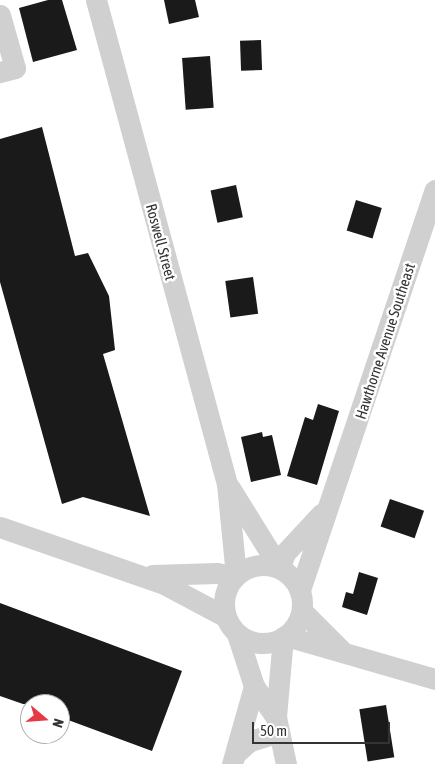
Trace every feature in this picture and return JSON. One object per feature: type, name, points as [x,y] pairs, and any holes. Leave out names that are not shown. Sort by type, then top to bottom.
[{"type":"street","name":"Roswell Street","points":[[96,0],[227,484],[235,576]]},
{"type":"street","points":[[0,15],[15,68],[0,72]]},
{"type":"street","name":"Hawthorne Avenue Southeast","points":[[301,601],[435,190]]},
{"type":"street","name":"Roswell Street","points":[[227,484],[280,568]]},
{"type":"street","name":"Hawthorne Avenue Southeast","points":[[280,568],[285,553],[310,530],[336,492]]},
{"type":"street","points":[[0,527],[142,575],[184,592],[256,642],[285,636],[314,646],[340,649],[435,679]]},
{"type":"street","points":[[142,575],[217,574],[235,576],[260,564],[280,568],[301,601],[340,649]]},
{"type":"street","points":[[235,576],[224,596],[231,625],[254,686],[278,725]]},
{"type":"street","points":[[286,764],[278,725],[285,636],[301,601]]},
{"type":"street","points":[[234,759],[254,686]]},
{"type":"street","points":[[234,759],[250,741],[278,725]]},
{"type":"building","points":[[48,0],[62,0],[77,50],[33,62],[19,8]]},
{"type":"building","points":[[164,0],[195,0],[199,17],[169,24]]},
{"type":"building","points":[[261,40],[262,70],[241,71],[240,41]]},
{"type":"building","points":[[210,56],[214,108],[186,110],[182,58]]},
{"type":"building","points":[[42,127],[75,256],[88,253],[109,296],[115,350],[103,354],[150,516],[83,497],[62,504],[0,282],[0,139]]},
{"type":"building","points":[[236,185],[243,217],[217,223],[211,190]]},
{"type":"building","points":[[356,200],[382,208],[372,238],[347,231]]},
{"type":"building","points":[[253,277],[258,314],[230,318],[225,281]]},
{"type":"building","points":[[318,404],[339,411],[317,485],[287,476],[305,417],[313,420]]},
{"type":"building","points":[[262,432],[263,437],[272,435],[281,475],[251,482],[241,437]]},
{"type":"building","points":[[390,499],[424,511],[415,538],[381,526]]},
{"type":"building","points":[[359,572],[378,578],[367,615],[342,607],[346,592],[353,594]]},
{"type":"building","points":[[0,603],[182,671],[152,751],[70,721],[70,694],[20,694],[20,703],[0,696]]},
{"type":"building","points":[[386,705],[394,757],[368,762],[359,709]]}]
